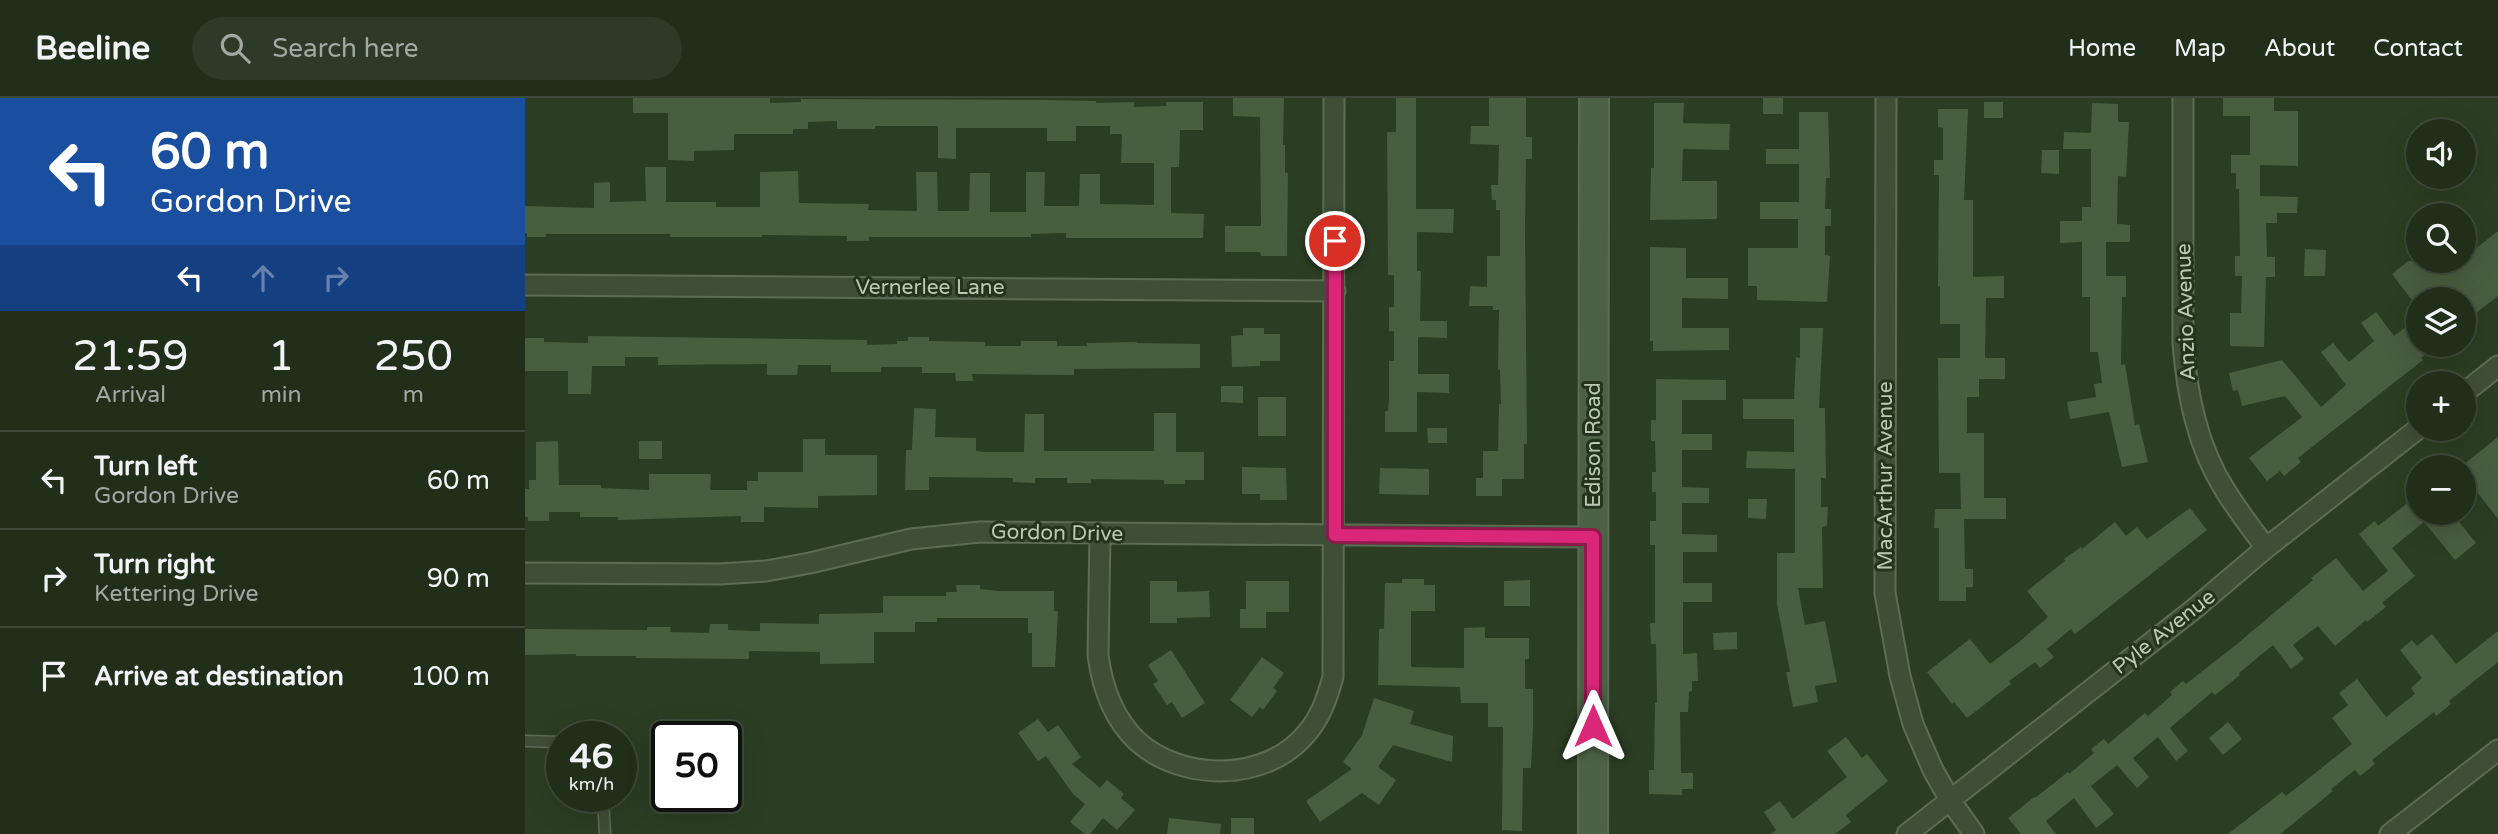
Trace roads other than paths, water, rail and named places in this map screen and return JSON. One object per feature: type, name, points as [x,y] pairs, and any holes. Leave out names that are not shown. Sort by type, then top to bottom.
[{"type":"main road","name":"Edison Road","points":[[1593,834],[1594,98]]},
{"type":"street","points":[[1100,534],[1098,655],[1101,674],[1111,704],[1123,725],[1137,741],[1180,765],[1226,771],[1259,765],[1289,751],[1305,736],[1323,708],[1333,677],[1334,98]]},
{"type":"street","name":"MacArthur Avenue","points":[[1887,98],[1885,593],[1899,676],[1913,724],[1933,770],[1974,834]]},
{"type":"street","name":"Anzio Avenue","points":[[2183,98],[2185,373],[2199,435],[2209,459],[2224,489],[2266,548]]},
{"type":"street","name":"Vernerlee Lane","points":[[525,285],[1335,291]]},
{"type":"street","points":[[2476,383],[2498,366]]},
{"type":"street","name":"Pyle Avenue","points":[[1907,834],[2406,438]]},
{"type":"street","name":"Gordon Drive","points":[[525,573],[765,571],[867,548],[980,532],[1593,537]]},
{"type":"street","points":[[2390,834],[2498,750]]},
{"type":"lane","points":[[525,741],[546,742]]},
{"type":"lane","points":[[604,812],[605,834]]}]
